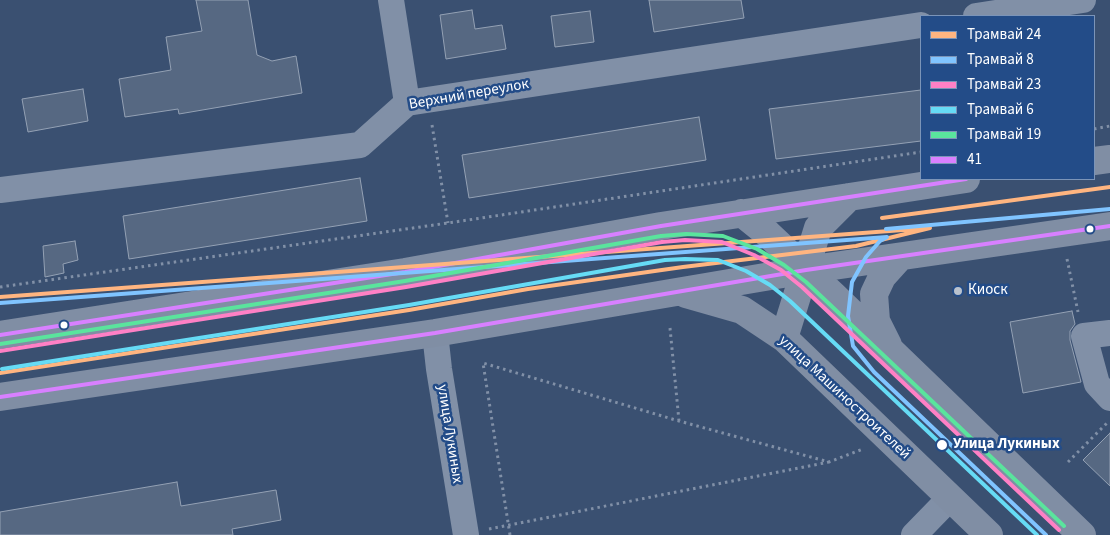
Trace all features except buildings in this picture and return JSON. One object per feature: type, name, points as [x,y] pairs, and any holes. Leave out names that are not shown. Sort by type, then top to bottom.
[{"type":"main road","points":[[1095,161],[1110,159]]},
{"type":"main road","points":[[0,335],[405,272],[742,213],[960,180]]},
{"type":"main road","points":[[784,338],[818,228],[850,197]]},
{"type":"main road","points":[[742,213],[806,270],[1082,535]]},
{"type":"main road","points":[[0,397],[435,333],[806,270],[1110,226]]},
{"type":"main road","points":[[892,353],[876,320],[874,294],[882,277],[900,257]]},
{"type":"main road","name":"улица Машиностроителей","points":[[680,292],[742,310],[784,338],[990,535]]},
{"type":"street","points":[[390,0],[407,103]]},
{"type":"street","points":[[983,15],[1083,0]]},
{"type":"street","name":"Верхний переулок","points":[[0,190],[360,145],[407,103],[920,25]]},
{"type":"street","name":"улица Лукиных","points":[[435,333],[439,369],[466,534]]},
{"type":"street","points":[[1110,334],[1084,336],[1097,384],[1110,398]]},
{"type":"street","points":[[914,535],[950,498]]},
{"type":"path","points":[[1095,128],[1110,126]]},
{"type":"path","points":[[0,287],[428,226],[920,152]]},
{"type":"path","points":[[1067,259],[1084,336]]},
{"type":"path","points":[[670,328],[680,421]]},
{"type":"path","points":[[510,535],[483,363],[680,421],[830,462]]},
{"type":"path","points":[[1068,462],[1110,420]]},
{"type":"path","points":[[466,534],[830,462],[868,447]]},
{"type":"tram line","name":"24","points":[[882,218],[1110,187]]},
{"type":"tram line","name":"8","points":[[886,229],[1110,209]]},
{"type":"tram line","name":"24","points":[[0,297],[930,228],[856,246],[683,267],[528,289],[409,310],[0,373]]},
{"type":"tram line","name":"19","points":[[0,344],[405,281],[661,236],[686,234],[723,236],[757,249],[784,265],[806,282],[1064,526]]},
{"type":"tram line","name":"8","points":[[0,303],[887,237],[880,241],[866,257],[852,282],[848,316],[853,346],[874,372],[1046,535]]},
{"type":"tram line","name":"23","points":[[0,351],[406,287],[662,242],[685,240],[722,242],[754,255],[781,270],[802,287],[1059,530]]},
{"type":"tram line","name":"6","points":[[2,369],[409,305],[665,260],[718,260],[746,271],[770,285],[790,301],[1037,535]]},
{"type":"transit line","name":"41","points":[[0,335],[405,272],[661,226],[960,180]]},
{"type":"transit line","name":"41","points":[[0,397],[435,333],[806,270],[1110,226]]},
{"type":"place","name":"Киоск","points":[[958,291]]},
{"type":"place","name":"Улица Лукиных","points":[[942,445]]}]
